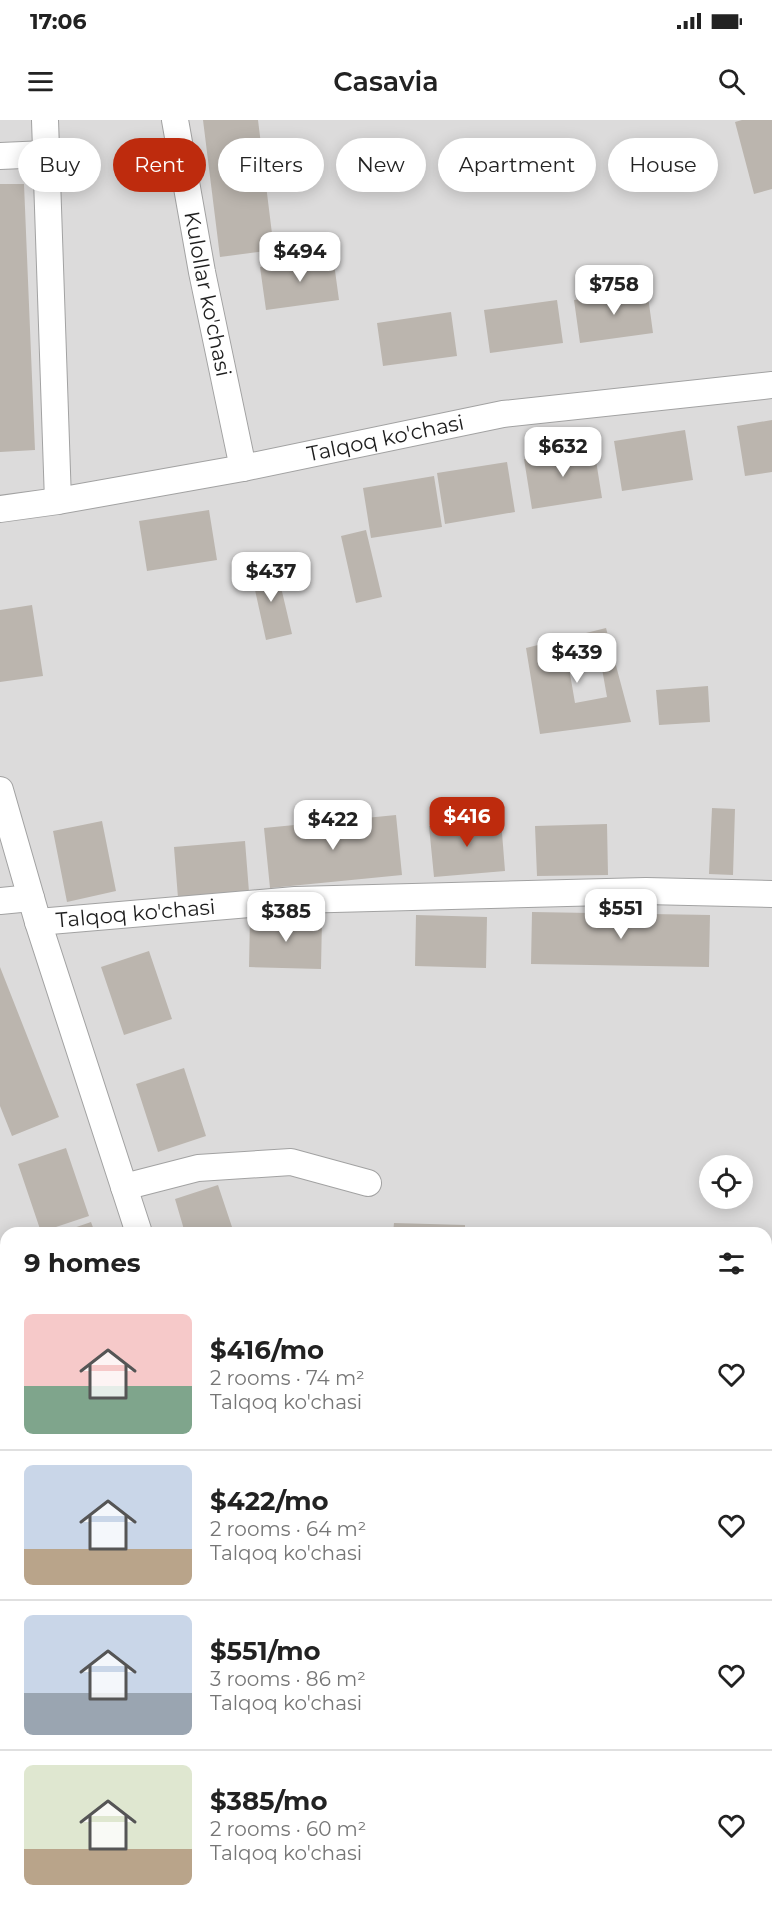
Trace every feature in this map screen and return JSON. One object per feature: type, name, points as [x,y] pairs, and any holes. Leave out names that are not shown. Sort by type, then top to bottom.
[{"type":"street","points":[[45,120],[46,138]]},
{"type":"street","name":"Kulollar ko'chasi","points":[[175,120],[202,272],[243,468]]},
{"type":"street","points":[[0,156],[18,155]]},
{"type":"street","points":[[47,192],[58,501]]},
{"type":"street","name":"Talqoq ko'chasi","points":[[0,509],[243,468],[503,414],[772,385]]},
{"type":"street","points":[[0,790],[34,910],[137,1227]]},
{"type":"street","name":"Talqoq ko'chasi","points":[[0,901],[34,910],[295,900],[646,891],[772,894]]},
{"type":"street","points":[[124,1187],[198,1168],[291,1162],[369,1183]]},
{"type":"shaded area","points":[[0,120],[772,120],[772,1227],[0,1227]]},
{"type":"building","points":[[203,120],[258,120],[260,138],[218,138],[218,192],[267,192],[274,250],[220,257]]},
{"type":"building","points":[[772,120],[772,189],[754,194],[735,122]]},
{"type":"building","points":[[0,184],[18,184],[18,192],[24,192],[35,450],[0,452]]},
{"type":"building","points":[[333,256],[339,300],[266,310],[260,267]]},
{"type":"building","points":[[647,289],[653,333],[580,343],[574,300]]},
{"type":"building","points":[[557,300],[563,343],[490,353],[484,310]]},
{"type":"building","points":[[451,312],[457,356],[383,366],[377,323]]},
{"type":"building","points":[[772,420],[772,472],[745,476],[737,426]]},
{"type":"building","points":[[685,430],[693,480],[622,491],[614,441]]},
{"type":"building","points":[[594,448],[602,498],[532,509],[524,459]]},
{"type":"building","points":[[507,462],[515,512],[445,524],[437,473]]},
{"type":"building","points":[[434,476],[442,527],[371,538],[363,488]]},
{"type":"building","points":[[209,510],[217,560],[147,571],[139,521]]},
{"type":"building","points":[[366,530],[382,597],[356,603],[341,536]]},
{"type":"building","points":[[276,566],[292,634],[266,640],[251,572]]},
{"type":"building","points":[[32,605],[43,676],[0,682],[0,610]]},
{"type":"building","points":[[606,628],[631,722],[540,734],[526,648]],"holes":[[[601,663],[607,697],[575,703],[569,668]]]},
{"type":"building","points":[[708,686],[710,722],[659,725],[656,690]]},
{"type":"building","points":[[712,808],[735,809],[733,875],[709,874]]},
{"type":"building","points":[[396,815],[402,875],[270,888],[264,828]]},
{"type":"building","points":[[501,820],[505,871],[434,877],[429,826]]},
{"type":"building","points":[[102,821],[116,891],[67,902],[53,831]]},
{"type":"building","points":[[607,824],[608,875],[537,876],[535,826]]},
{"type":"building","points":[[245,841],[249,892],[178,898],[174,847]]},
{"type":"building","points":[[532,912],[710,915],[709,967],[531,964]]},
{"type":"building","points":[[416,915],[487,917],[486,968],[415,966]]},
{"type":"building","points":[[250,917],[322,919],[321,969],[249,967]]},
{"type":"building","points":[[149,951],[172,1019],[124,1035],[101,967]]},
{"type":"building","points":[[0,967],[59,1117],[12,1136],[0,1106]]},
{"type":"building","points":[[184,1068],[206,1136],[158,1152],[136,1084]]},
{"type":"building","points":[[66,1148],[89,1216],[56,1227],[39,1227],[18,1164]]},
{"type":"building","points":[[218,1185],[232,1227],[183,1227],[175,1199]]},
{"type":"building","points":[[91,1222],[93,1227],[76,1227]]},
{"type":"building","points":[[394,1223],[465,1225],[465,1227],[394,1227]]}]
